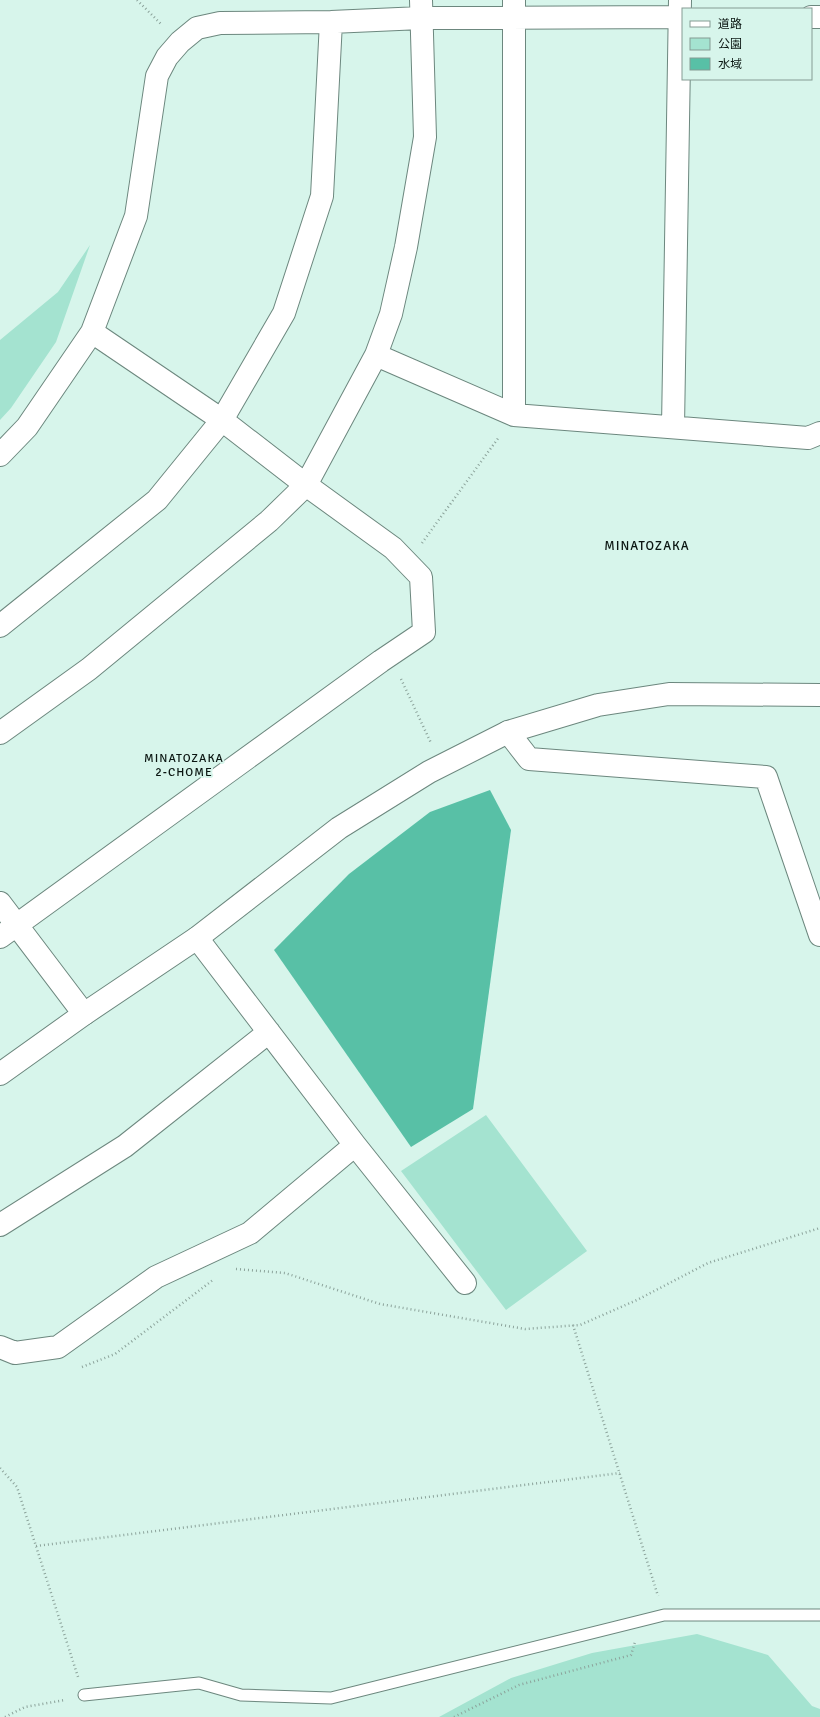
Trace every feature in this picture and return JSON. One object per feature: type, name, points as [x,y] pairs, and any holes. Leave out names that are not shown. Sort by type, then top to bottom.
[{"type":"street","points":[[0,733],[89,669],[269,521],[306,485],[376,355],[391,314],[425,137],[421,9]]},
{"type":"street","points":[[0,455],[27,427],[92,332],[136,216],[157,76],[167,57],[180,42],[198,28],[220,23],[331,22],[421,9],[681,11],[673,427]]},
{"type":"street","points":[[514,9],[514,415]]},
{"type":"street","points":[[0,626],[157,500],[222,420],[284,313],[322,196],[331,22]]},
{"type":"street","points":[[8,931],[424,632],[421,577],[393,548],[306,485],[222,420],[92,332]]},
{"type":"street","points":[[376,355],[514,415],[808,438],[820,433]]},
{"type":"street","points":[[0,1074],[84,1014],[197,938],[340,828],[429,772],[508,732],[598,705],[669,694],[820,695]]},
{"type":"street","points":[[508,732],[530,759],[766,777],[820,935]]},
{"type":"street","points":[[0,903],[8,931],[84,1014]]},
{"type":"street","points":[[197,938],[356,1145],[465,1283]]},
{"type":"street","points":[[0,1225],[125,1146],[269,1032]]},
{"type":"street","points":[[0,1346],[15,1353],[58,1348],[156,1277],[250,1233],[356,1145]]},
{"type":"lane","points":[[84,1695],[199,1683],[241,1695],[331,1698],[664,1615],[820,1616]]},
{"type":"path","points":[[137,0],[180,42]]},
{"type":"path","points":[[407,563],[514,415]]},
{"type":"path","points":[[390,655],[442,766]]},
{"type":"path","points":[[573,1326],[664,1615]]},
{"type":"path","points":[[0,1468],[17,1487],[84,1695],[25,1707],[5,1717]]},
{"type":"path","points":[[36,1546],[620,1473]]},
{"type":"path","points":[[454,1717],[519,1685],[630,1656],[642,1621]]},
{"type":"green space","points":[[90,245],[56,342],[11,408],[0,420],[0,340],[58,292]]},
{"type":"green space","points":[[486,1115],[587,1251],[506,1310],[401,1171]]},
{"type":"green space","points":[[697,1634],[768,1655],[812,1706],[820,1709],[820,1717],[439,1717],[511,1678],[592,1653]]},
{"type":"water","points":[[490,790],[511,830],[473,1109],[411,1147],[274,950],[349,874],[430,812]]},
{"type":"district","name":"MINATOZAKA","points":[[647,546]]},
{"type":"district","name":"MINATOZAKA 2-CHOME","points":[[184,765]]}]
